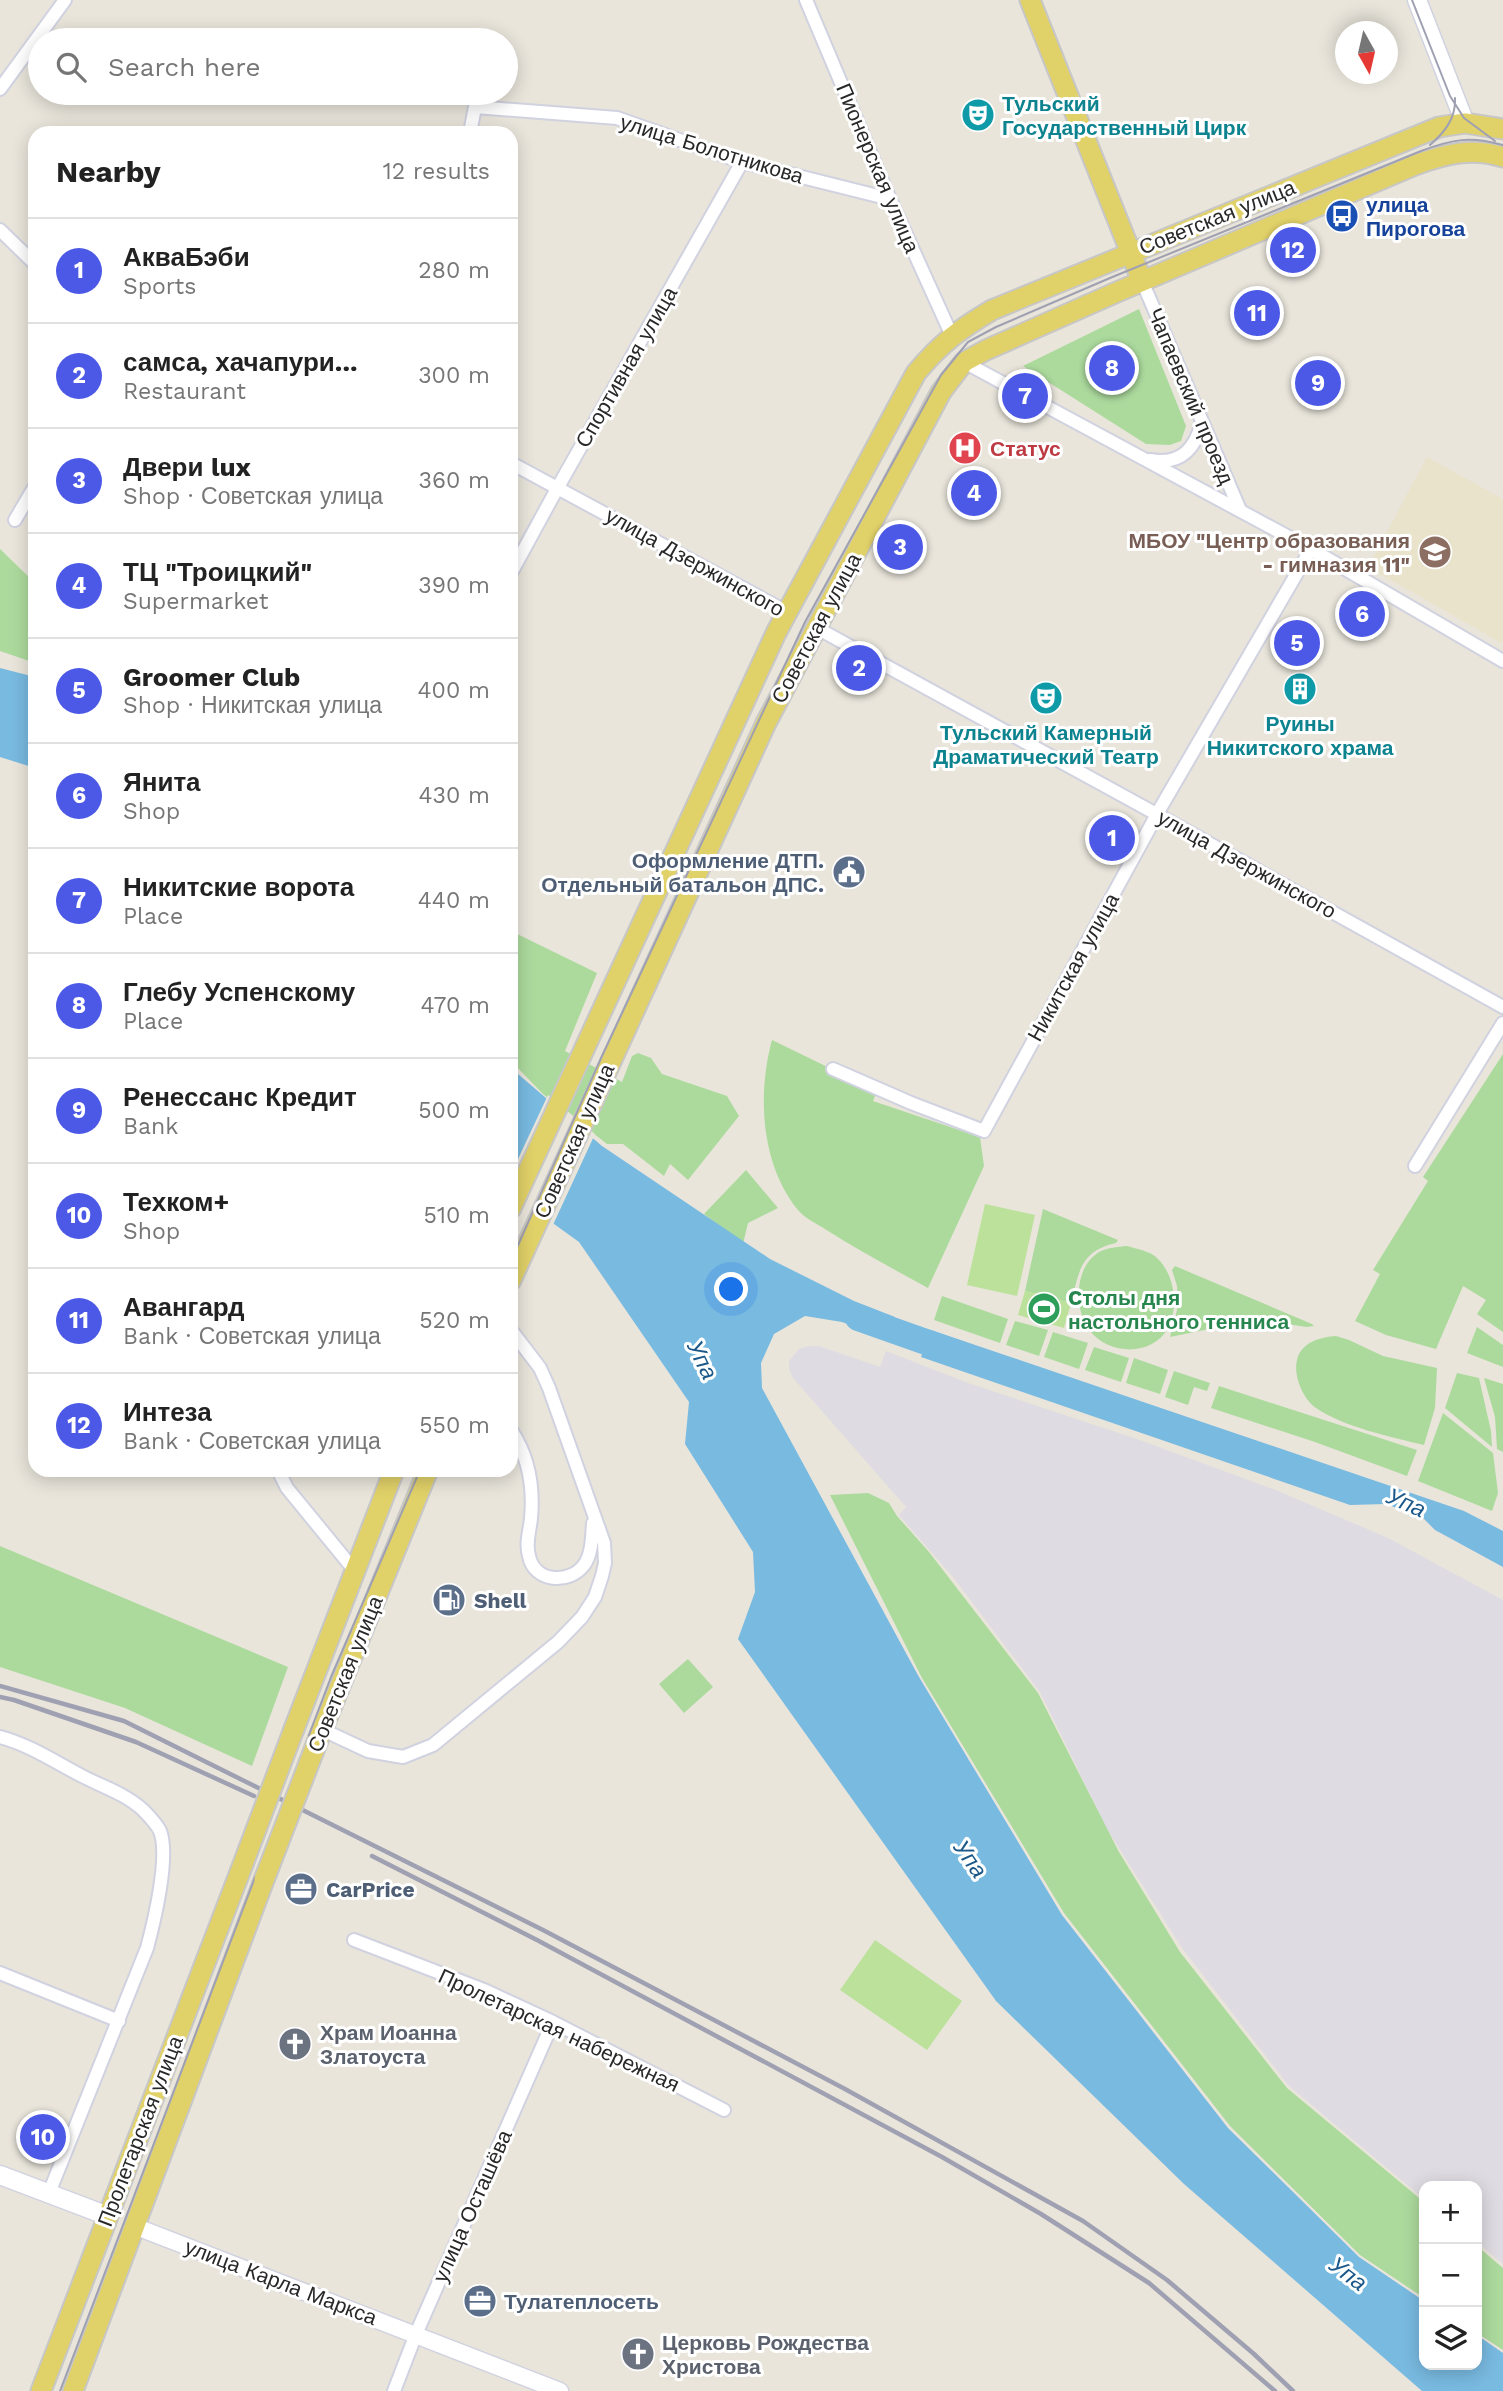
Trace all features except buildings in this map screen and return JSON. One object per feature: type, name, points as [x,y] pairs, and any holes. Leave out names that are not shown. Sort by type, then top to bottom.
[{"type":"main road","points":[[1030,0],[1142,281]]},
{"type":"main road","points":[[1417,0],[1465,123],[1468,152]]},
{"type":"main road","name":"Советская улица","points":[[518,1193],[787,612],[916,373],[937,348],[992,310],[1439,127],[1465,123],[1503,129]]},
{"type":"main road","name":"Советская улица","points":[[518,1264],[766,723],[941,392],[964,362],[1142,281],[1415,165],[1444,155],[1468,152],[1491,153],[1503,157]]},
{"type":"main road","name":"улица Дзержинского","points":[[787,612],[815,627]]},
{"type":"main road","name":"Советская улица","points":[[240,1872],[391,1477]]},
{"type":"main road","name":"Советская улица","points":[[264,1880],[320,1734],[425,1477]]},
{"type":"main road","name":"Пролетарская улица","points":[[41,2391],[240,1872]]},
{"type":"main road","name":"Пролетарская улица","points":[[74,2391],[264,1880]]},
{"type":"main road","name":"улица Карла Маркса","points":[[0,2175],[134,2226]]},
{"type":"street","points":[[45,28],[65,0]]},
{"type":"street","name":"Пионерская улица","points":[[806,0],[890,200],[952,336]]},
{"type":"street","points":[[0,89],[28,51]]},
{"type":"street","name":"улица Болотникова","points":[[471,126],[475,107],[617,118],[742,162],[890,200]]},
{"type":"street","name":"Спортивная улица","points":[[518,560],[742,162]]},
{"type":"street","points":[[0,230],[28,257]]},
{"type":"street","name":"Чапаевский проезд","points":[[1142,281],[1240,510]]},
{"type":"street","points":[[964,362],[1311,549],[1503,661]]},
{"type":"street","points":[[1146,459],[1154,461],[1183,454],[1192,448],[1198,438],[1202,422]]},
{"type":"street","name":"улица Дзержинского","points":[[518,467],[787,612]]},
{"type":"street","points":[[15,520],[28,498]]},
{"type":"street","name":"Никитская улица","points":[[834,1069],[984,1131],[1157,814],[1311,549]]},
{"type":"street","name":"улица Дзержинского","points":[[815,627],[1503,1007]]},
{"type":"street","points":[[1415,1166],[1503,1023]]},
{"type":"street","points":[[320,1734],[368,1751],[403,1757],[433,1745],[558,1642],[582,1617],[595,1597],[606,1563],[604,1543],[540,1368],[518,1339]]},
{"type":"street","points":[[518,1440],[528,1464],[533,1495],[527,1541],[534,1570],[546,1577],[564,1578],[576,1573],[586,1563],[594,1519]]},
{"type":"street","points":[[282,1477],[287,1488],[355,1571]]},
{"type":"street","points":[[0,1737],[47,1756],[125,1797],[144,1811],[160,1831],[163,1861],[156,1916],[147,1948],[49,2193]]},
{"type":"street","name":"Пролетарская набережная","points":[[354,1940],[484,1990],[553,2022],[724,2110]]},
{"type":"street","points":[[0,1973],[119,2021]]},
{"type":"street","name":"улица Осташёва","points":[[394,2391],[416,2334],[553,2022]]},
{"type":"street","name":"улица Карла Маркса","points":[[134,2226],[560,2391]]},
{"type":"shaded area","name":"МБОУ \"Центр образования - гимназия 11\"","points":[[1427,457],[1503,499],[1503,644],[1368,567]]},
{"type":"shaded area","points":[[819,1346],[880,1367],[886,1351],[968,1383],[1137,1439],[1278,1491],[1388,1538],[1503,1600],[1503,2264],[1482,2246],[1482,2181],[1419,2181],[1419,2195],[1289,2086],[1182,1948],[1107,1829],[1040,1692],[953,1577],[899,1515],[906,1507],[793,1378],[789,1361],[799,1349]]},
{"type":"green space","points":[[1139,309],[1186,426],[1181,441],[1170,445],[1146,444],[1023,366]]},
{"type":"green space","points":[[0,549],[28,576],[28,661],[0,651]]},
{"type":"green space","points":[[518,934],[597,973],[565,1051],[622,1082],[632,1056],[638,1053],[651,1058],[662,1074],[727,1096],[739,1116],[688,1180],[670,1164],[664,1176],[623,1144],[607,1144],[543,1094],[518,1068]]},
{"type":"green space","points":[[772,1040],[877,1091],[873,1101],[980,1137],[984,1166],[928,1288],[807,1218],[786,1192],[776,1172],[766,1129],[765,1083]]},
{"type":"green space","points":[[1503,1054],[1503,1332],[1477,1314],[1486,1300],[1463,1286],[1436,1349],[1386,1335],[1355,1321],[1380,1274],[1373,1270],[1428,1181],[1423,1177]]},
{"type":"green space","points":[[746,1170],[778,1208],[748,1223],[743,1244],[704,1214]]},
{"type":"green space","points":[[985,1204],[1035,1215],[1017,1296],[967,1285]]},
{"type":"green space","points":[[1043,1209],[1118,1240],[1088,1257],[1079,1273],[1071,1303],[1025,1291]]},
{"type":"green space","points":[[1127,1246],[1143,1250],[1157,1258],[1168,1273],[1173,1292],[1173,1311],[1168,1328],[1152,1344],[1142,1348],[1120,1348],[1098,1339],[1084,1322],[1079,1300],[1081,1277],[1092,1258],[1101,1251]]},
{"type":"green space","points":[[1175,1266],[1314,1326],[1258,1319],[1170,1337],[1178,1306],[1177,1286],[1172,1270]]},
{"type":"green space","name":"Cтолы дня настольного тенниса","points":[[1025,1291],[1071,1303],[1064,1328],[1018,1315]]},
{"type":"green space","points":[[942,1296],[1008,1319],[1000,1343],[934,1320]]},
{"type":"green space","points":[[1015,1321],[1048,1330],[1039,1356],[1006,1345]]},
{"type":"green space","points":[[1477,1327],[1503,1345],[1503,1367],[1467,1353]]},
{"type":"green space","points":[[1053,1332],[1088,1343],[1079,1369],[1044,1357]]},
{"type":"green space","points":[[1336,1336],[1383,1356],[1437,1368],[1435,1408],[1424,1445],[1340,1421],[1311,1404],[1296,1373],[1299,1354],[1312,1342]]},
{"type":"green space","points":[[1094,1347],[1129,1358],[1121,1382],[1085,1370]]},
{"type":"green space","points":[[1134,1358],[1168,1370],[1160,1394],[1126,1383]]},
{"type":"green space","points":[[1174,1371],[1210,1383],[1207,1391],[1194,1387],[1188,1405],[1165,1397]]},
{"type":"green space","points":[[1457,1373],[1479,1378],[1492,1447],[1445,1408]]},
{"type":"green space","points":[[1484,1378],[1503,1384],[1503,1452],[1497,1449],[1495,1417]]},
{"type":"green space","points":[[1219,1386],[1417,1450],[1407,1476],[1211,1408]]},
{"type":"green space","points":[[1443,1413],[1493,1453],[1498,1493],[1492,1511],[1418,1481]]},
{"type":"green space","points":[[868,1493],[889,1503],[1038,1693],[1119,1852],[1180,1952],[1287,2088],[1419,2198],[1419,2295],[1360,2255],[1230,2126],[1064,1913],[922,1678],[830,1495]]},
{"type":"green space","points":[[0,1546],[288,1667],[252,1766],[125,1708],[0,1667]]},
{"type":"green space","points":[[688,1659],[713,1687],[684,1713],[659,1684]]},
{"type":"green space","points":[[875,1940],[962,2001],[927,2050],[840,1990]]},
{"type":"green space","points":[[1482,2250],[1503,2268],[1503,2350],[1482,2336]]},
{"type":"water","points":[[0,668],[28,675],[28,766],[0,757]]},
{"type":"water","name":"Упа","points":[[518,1074],[602,1146],[770,1259],[854,1301],[895,1317],[887,1339],[842,1322],[805,1316],[774,1334],[761,1363],[762,1388],[919,1677],[1062,1915],[1228,2128],[1359,2257],[1419,2298],[1419,2370],[1482,2370],[1482,2338],[1503,2353],[1503,2391],[1422,2391],[1184,2184],[996,2001],[738,1639],[755,1592],[753,1552],[685,1444],[689,1402],[579,1242],[518,1198]]},
{"type":"water","name":"Упа","points":[[931,1330],[1464,1511],[1503,1531],[1503,1567],[1435,1530],[1423,1518],[1386,1504],[1350,1505],[921,1357]]},
{"type":"pier","points":[[548,1095],[595,1134],[552,1227],[518,1202],[518,1159]]},
{"type":"waterway","name":"Упа","points":[[858,1318],[960,1354]]},
{"type":"tram line","points":[[1412,0],[1450,96],[1464,118],[1495,141]]},
{"type":"tram line","points":[[1430,145],[1448,124],[1454,112],[1455,98]]},
{"type":"tram line","points":[[518,1245],[602,1056],[805,622],[941,375],[968,342],[996,327],[1110,278],[1421,151],[1462,140],[1481,140],[1503,145]]},
{"type":"tram line","points":[[60,2391],[331,1677],[417,1477]]},
{"type":"railway","points":[[0,1686],[124,1721],[543,1930],[845,2089],[1083,2221],[1167,2280],[1293,2391]]},
{"type":"railway","points":[[0,1697],[136,1742],[254,1796]]},
{"type":"railway","points":[[372,1856],[537,1940],[942,2157],[1041,2214],[1149,2283],[1275,2391]]},
{"type":"place","name":"Тульский Государственный Цирк","points":[[978,115]]},
{"type":"place","name":"улица Пирогова","points":[[1342,216]]},
{"type":"place","name":"Интеза","points":[[1293,250]]},
{"type":"place","name":"Авангард","points":[[1257,313]]},
{"type":"place","name":"Глебу Успенскому","points":[[1112,368]]},
{"type":"place","name":"Ренессанс Кредит","points":[[1318,383]]},
{"type":"place","name":"Никитские ворота","points":[[1025,396]]},
{"type":"place","name":"Статус","points":[[965,448]]},
{"type":"place","name":"ТЦ \"Троицкий\"","points":[[974,493]]},
{"type":"place","name":"Двери lux","points":[[900,547]]},
{"type":"place","name":"МБОУ \"Центр образования - гимназия 11\"","points":[[1435,552]]},
{"type":"place","name":"Янита","points":[[1362,614]]},
{"type":"place","name":"Groomer Club","points":[[1297,643]]},
{"type":"place","name":"самса, хачапури...","points":[[859,668]]},
{"type":"place","name":"Руины Никитского храма","points":[[1300,689]]},
{"type":"place","name":"Тульский Камерный Драматический Театр","points":[[1046,698]]},
{"type":"place","name":"АкваБэби","points":[[1112,838]]},
{"type":"place","name":"Оформление ДТП. Отдельный батальон ДПС.","points":[[849,872]]},
{"type":"place","name":"Cтолы дня настольного тенниса","points":[[1044,1309]]},
{"type":"place","name":"Shell","points":[[449,1600]]},
{"type":"place","name":"CarPrice","points":[[301,1889]]},
{"type":"place","name":"Храм Иоанна Златоуста","points":[[295,2044]]},
{"type":"place","name":"Техком+","points":[[43,2137]]},
{"type":"place","name":"Тулатеплосеть","points":[[480,2301]]},
{"type":"place","name":"Церковь Рождества Христова","points":[[638,2354]]}]
